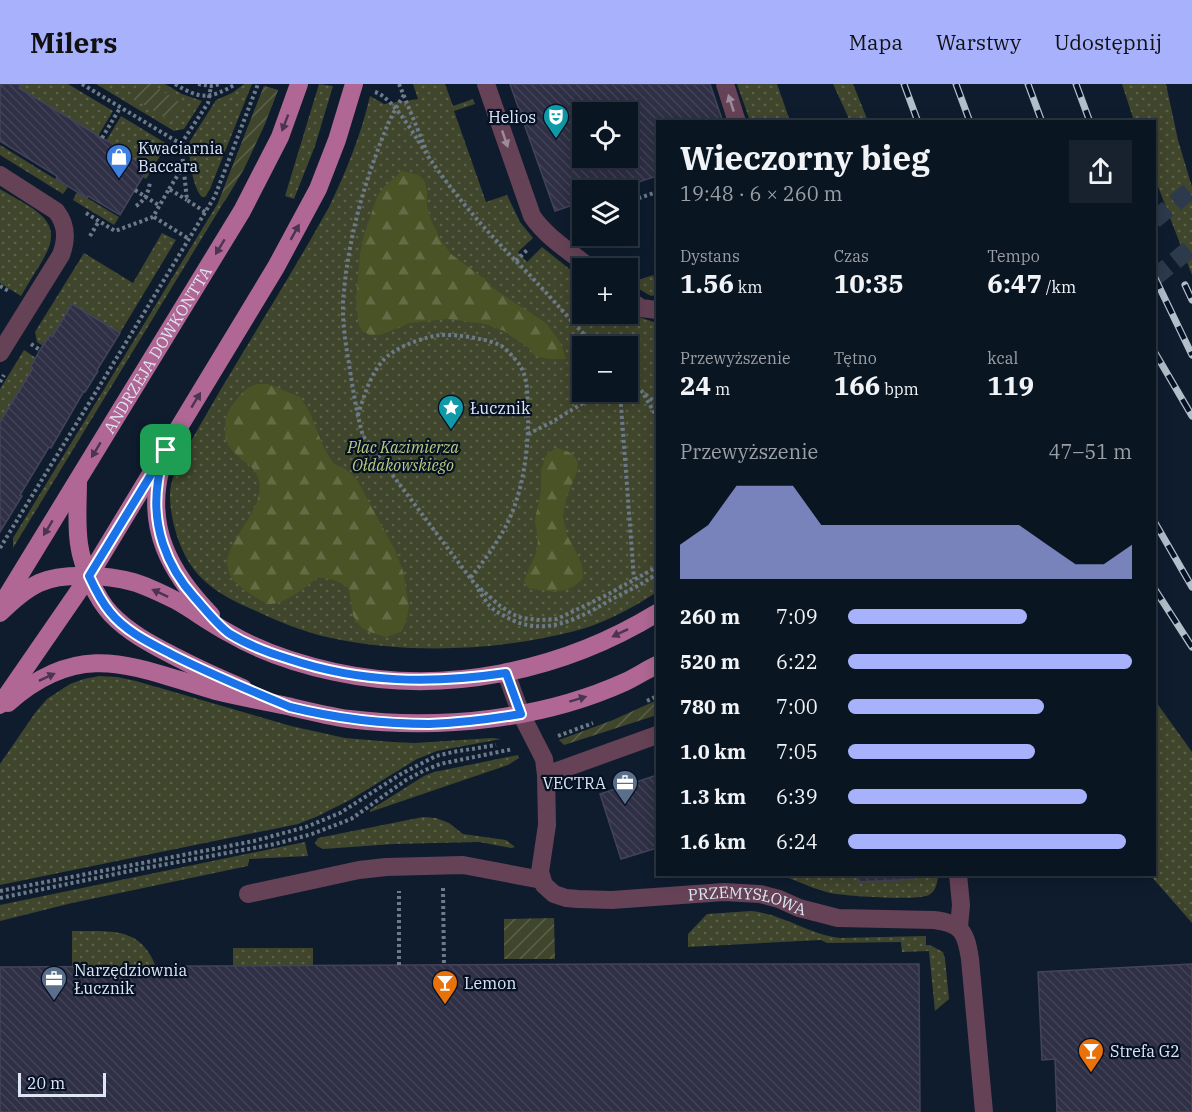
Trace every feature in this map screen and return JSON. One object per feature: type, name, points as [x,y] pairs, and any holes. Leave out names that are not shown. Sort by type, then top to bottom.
[{"type":"main road","name":"ANDRZEJA DOWKONTTA","points":[[0,608],[242,211],[280,137],[298,84]]},
{"type":"main road","points":[[0,705],[89,576],[276,267],[318,189],[337,140],[353,85]]},
{"type":"main road","points":[[166,450],[158,479],[156,502],[157,524],[162,543],[172,566],[186,588],[229,633]]},
{"type":"main road","points":[[78,478],[79,545],[98,596],[111,614],[131,631],[156,646],[214,676],[290,707]]},
{"type":"main road","points":[[0,613],[17,596],[40,582],[64,576],[114,578],[134,582],[157,591],[253,645],[310,666],[363,677],[423,681],[506,673],[558,660],[618,634],[656,614]]},
{"type":"main road","points":[[0,711],[19,694],[47,676],[76,665],[115,663],[220,692],[350,719],[428,724],[521,714],[557,705],[605,690],[656,666]]},
{"type":"street","points":[[486,84],[532,216],[545,232],[578,258]]},
{"type":"street","points":[[725,84],[737,120]]},
{"type":"street","points":[[0,175],[48,204],[60,216],[66,232],[61,255],[0,353]]},
{"type":"street","points":[[638,306],[656,310]]},
{"type":"street","points":[[506,673],[521,714],[543,759],[546,775],[547,825],[540,872],[542,880]]},
{"type":"street","points":[[546,775],[656,735]]},
{"type":"street","name":"PRZEMYSŁOWA","points":[[248,894],[359,870],[463,865],[542,880],[554,894],[578,900],[612,900],[724,892],[760,894],[799,908],[838,918],[934,920],[959,927]]},
{"type":"street","points":[[958,876],[961,904],[959,927],[968,944],[984,1112]]},
{"type":"path","points":[[82,84],[181,144]]},
{"type":"path","points":[[175,84],[192,94],[210,96],[236,84]]},
{"type":"path","points":[[198,84],[211,86],[220,84]]},
{"type":"path","points":[[0,548],[215,195],[258,84]]},
{"type":"path","points":[[399,84],[431,161]]},
{"type":"path","points":[[187,200],[181,144],[208,103],[211,86]]},
{"type":"path","points":[[404,95],[395,108],[383,136],[365,187],[356,220],[344,292],[345,340],[357,415],[363,436],[471,577],[488,604],[498,613],[515,622],[526,626],[552,626],[597,609],[656,574]]},
{"type":"path","points":[[102,138],[121,107]]},
{"type":"path","points":[[395,108],[431,161],[473,215],[586,336]]},
{"type":"path","points":[[99,221],[115,231],[153,216],[183,167]]},
{"type":"path","points":[[136,206],[149,191],[150,181]]},
{"type":"path","points":[[170,189],[205,212]]},
{"type":"path","points":[[135,190],[160,206]]},
{"type":"path","points":[[638,198],[656,192]]},
{"type":"path","points":[[153,216],[189,239]]},
{"type":"path","points":[[357,415],[371,379],[389,355],[424,339],[441,335],[485,341],[503,347],[519,364],[527,381],[528,434],[516,504],[507,525],[471,577]]},
{"type":"path","points":[[638,389],[656,403]]},
{"type":"path","points":[[642,392],[656,415]]},
{"type":"path","points":[[528,434],[585,402]]},
{"type":"path","points":[[621,402],[634,580]]},
{"type":"path","points":[[474,583],[512,614],[522,618],[556,619],[581,609],[656,568]]},
{"type":"path","points":[[0,891],[233,845],[306,827],[340,813],[401,774],[436,756],[535,740],[592,718]]},
{"type":"path","points":[[0,898],[275,844],[312,834],[351,819],[406,780],[440,764],[561,735]]},
{"type":"path","points":[[442,866],[444,965]]},
{"type":"path","points":[[399,965],[400,867]]},
{"type":"green space","points":[[22,84],[68,84],[113,111],[98,136],[19,88]]},
{"type":"green space","points":[[96,84],[165,84],[182,94],[202,101],[184,129],[174,131]]},
{"type":"green space","points":[[138,84],[151,84],[183,104],[172,122],[130,96]]},
{"type":"green space","points":[[244,84],[252,84],[210,189],[205,197],[202,197],[196,187],[192,170],[189,154],[190,141],[216,100],[232,93]]},
{"type":"green space","points":[[319,84],[333,86],[315,146],[294,199],[285,196]]},
{"type":"green space","name":"Plac Kazimierza Ołdakowskiego","points":[[413,84],[445,84],[453,106],[473,99],[475,104],[454,111],[486,202],[507,195],[520,222],[533,238],[518,252],[527,262],[542,247],[572,271],[572,324],[638,324],[638,317],[656,323],[656,593],[616,616],[582,629],[515,643],[457,648],[369,644],[308,632],[242,605],[207,583],[183,551],[172,516],[170,496],[172,480],[187,448],[329,207],[353,153],[370,96],[384,104],[418,99]]},
{"type":"green space","points":[[737,84],[777,84],[790,120],[750,120]]},
{"type":"green space","points":[[833,84],[853,84],[868,120],[850,120]]},
{"type":"green space","points":[[1122,84],[1166,84],[1178,140],[1192,187],[1192,275],[1156,181],[1156,120],[1134,120]]},
{"type":"green space","points":[[264,86],[278,90],[244,169],[13,548],[13,538],[218,203]]},
{"type":"green space","points":[[264,86],[278,90],[240,174],[225,201],[218,203]]},
{"type":"green space","points":[[121,116],[167,144],[146,179],[143,177],[148,168],[106,141]]},
{"type":"green space","points":[[0,145],[68,187],[63,194],[0,155]]},
{"type":"green space","points":[[402,171],[418,175],[424,180],[431,220],[440,239],[451,254],[494,289],[546,323],[560,342],[566,359],[535,356],[529,348],[504,331],[471,322],[447,319],[410,323],[380,335],[370,335],[362,331],[356,302],[363,238],[377,197],[384,187]]},
{"type":"green space","points":[[0,189],[28,205],[43,217],[50,230],[48,249],[21,296],[0,283]]},
{"type":"green space","points":[[77,192],[119,217],[114,225],[73,200]]},
{"type":"green space","points":[[162,233],[176,240],[120,333],[72,304],[52,337],[50,335],[43,346],[37,342],[35,332],[84,253],[133,283]]},
{"type":"green space","points":[[653,275],[656,295],[651,296],[638,288],[638,280]]},
{"type":"green space","points":[[24,350],[36,358],[31,366],[33,368],[0,422],[0,389]]},
{"type":"green space","points":[[257,384],[268,384],[300,397],[333,463],[356,478],[396,552],[403,571],[409,607],[406,622],[400,632],[386,637],[362,628],[353,616],[349,589],[334,580],[317,578],[288,598],[270,604],[252,595],[232,578],[227,564],[230,551],[253,511],[260,491],[256,473],[229,446],[226,439],[225,422],[229,410],[238,398],[246,389]]},
{"type":"green space","points":[[557,448],[569,452],[578,463],[566,499],[563,517],[567,535],[582,564],[583,578],[571,588],[551,591],[528,588],[524,581],[536,553],[538,542],[535,520],[541,491],[541,471],[548,453]]},
{"type":"green space","points":[[99,676],[136,681],[291,726],[345,738],[415,743],[501,739],[437,751],[417,759],[350,800],[298,824],[0,885],[0,764],[47,699],[70,684]]},
{"type":"green space","points":[[656,700],[656,715],[564,745],[559,740],[613,720]]},
{"type":"green space","points":[[1156,702],[1192,752],[1192,923],[1151,876],[1156,876]]},
{"type":"green space","points":[[518,755],[519,758],[508,765],[370,812],[424,776],[434,772]]},
{"type":"green space","points":[[423,817],[436,818],[449,823],[463,834],[506,840],[515,847],[479,842],[393,844],[323,849],[315,843],[318,838]]},
{"type":"green space","points":[[305,842],[308,856],[249,859],[248,866],[72,903],[0,921],[0,905]]},
{"type":"green space","points":[[784,876],[938,876],[933,891],[922,897],[864,897],[830,893]]},
{"type":"green space","points":[[751,911],[774,916],[817,933],[840,938],[926,936],[926,945],[943,952],[949,999],[935,1011],[929,951],[902,952],[901,942],[827,943],[821,940],[688,947],[688,934],[707,914]]},
{"type":"green space","points":[[554,918],[555,959],[504,959],[504,919]]},
{"type":"green space","points":[[72,931],[111,932],[132,937],[149,953],[156,967],[72,967]]},
{"type":"green space","points":[[233,948],[313,948],[313,966],[233,966]]},
{"type":"building","points":[[0,84],[22,84],[19,88],[113,144],[112,146],[148,168],[120,215],[56,179],[57,176],[0,141]]},
{"type":"building","name":"Helios","points":[[510,84],[710,84],[722,120],[656,120],[656,176],[638,182],[638,180],[572,180],[572,205],[555,211]]},
{"type":"building","points":[[72,304],[120,333],[20,495],[22,496],[0,532],[0,422],[33,368],[31,366],[40,350],[50,335],[52,337]]},
{"type":"building","points":[[656,775],[656,848],[621,859],[600,794]]},
{"type":"building","points":[[858,876],[915,876],[915,879],[858,882]]},
{"type":"building","points":[[919,964],[920,1112],[0,1112],[0,967]]},
{"type":"building","points":[[1192,964],[1192,1112],[1057,1112],[1055,1059],[1042,1060],[1038,972]]},
{"type":"tunnel","points":[[1156,218],[1192,189]]},
{"type":"tunnel","points":[[1156,276],[1192,247]]},
{"type":"railway","points":[[904,84],[917,120]]},
{"type":"railway","points":[[956,84],[969,120]]},
{"type":"railway","points":[[1028,84],[1041,120]]},
{"type":"railway","points":[[1076,84],[1089,120]]},
{"type":"railway","points":[[1156,280],[1192,355]]},
{"type":"railway","points":[[1185,285],[1192,300]]},
{"type":"railway","points":[[1156,354],[1192,416]]},
{"type":"railway","points":[[1156,524],[1192,587]]},
{"type":"railway","points":[[1156,591],[1192,647]]},
{"type":"place","name":"Helios","points":[[556,140]]},
{"type":"place","name":"Kwaciarnia Baccara","points":[[119,180]]},
{"type":"place","name":"Łucznik","points":[[451,431]]},
{"type":"place","name":"VECTRA","points":[[625,806]]},
{"type":"place","name":"Narzędziownia Łucznik","points":[[54,1002]]},
{"type":"place","name":"Lemon","points":[[445,1006]]},
{"type":"place","name":"Strefa G2","points":[[1091,1074]]},
{"type":"route","points":[[166,450],[158,479],[156,502],[157,524],[162,543],[172,566],[186,588],[229,633],[278,656],[310,666],[363,677],[423,681],[506,673],[521,714],[428,724],[350,719],[303,710],[290,707],[214,676],[131,631],[111,614],[98,596],[89,576],[166,450]]}]
